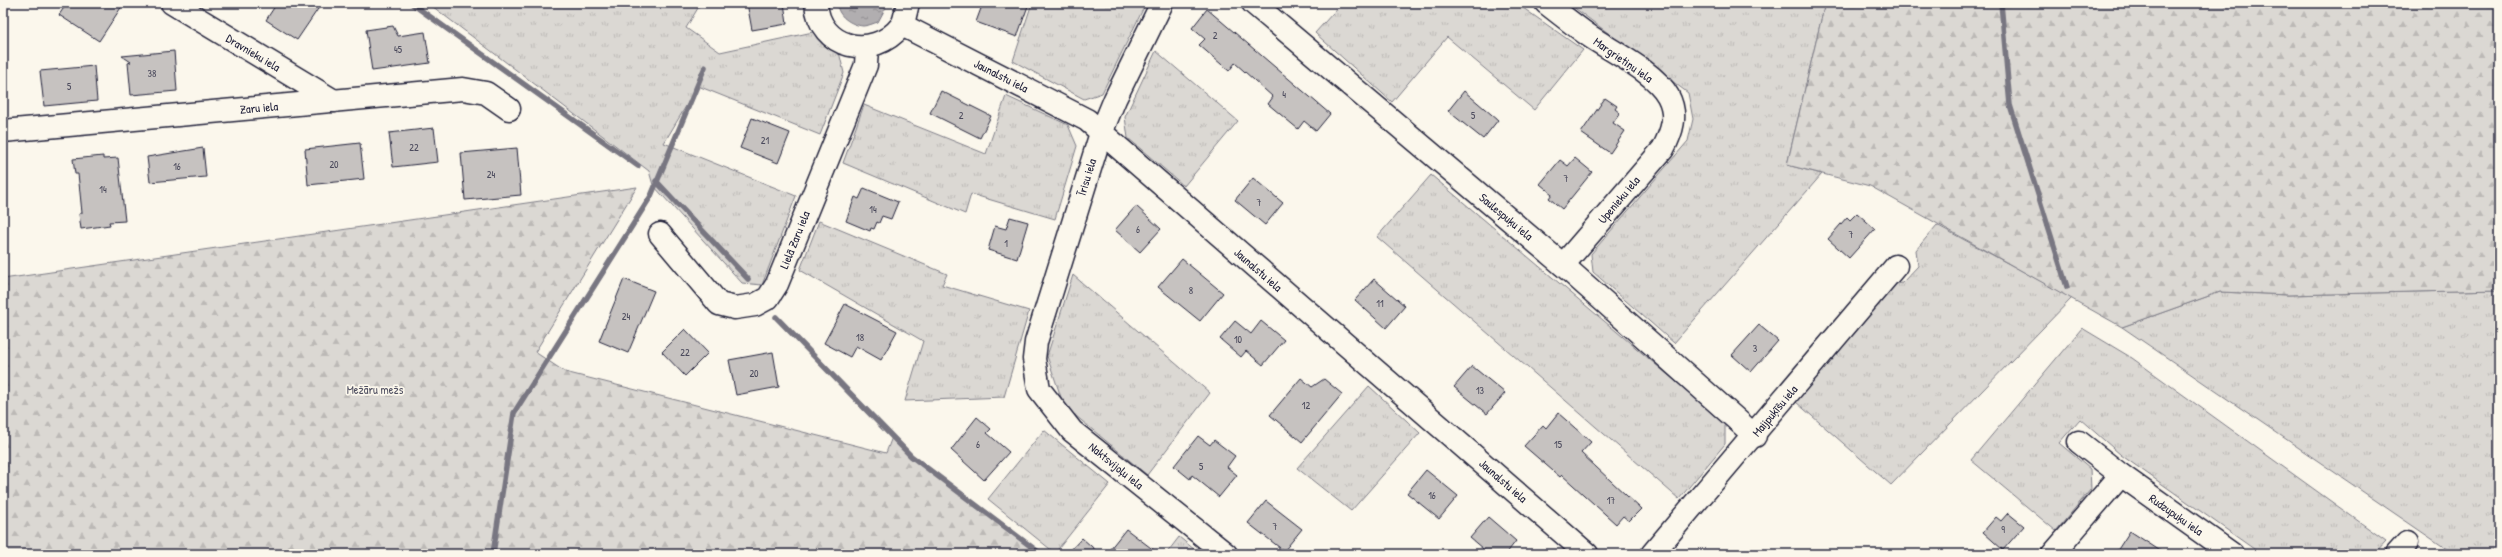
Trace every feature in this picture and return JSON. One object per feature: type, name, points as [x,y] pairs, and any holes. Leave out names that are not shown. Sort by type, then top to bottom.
[{"type":"street","name":"Dravnieku iela","points":[[172,3],[334,101]]},
{"type":"street","points":[[816,3],[817,14],[827,33],[846,45],[867,47],[887,40],[902,25],[908,3]]},
{"type":"street","name":"Īrisu iela","points":[[1034,359],[1036,342],[1101,133],[1115,99],[1162,3]]},
{"type":"street","name":"Saulespuķu iela","points":[[1253,3],[1563,266],[1754,436]]},
{"type":"street","name":"Margrietiņu iela","points":[[1546,3],[1588,35],[1654,80],[1668,96],[1674,116],[1671,133]]},
{"type":"street","name":"Jaunalstu iela","points":[[902,25],[1087,120],[1587,554]]},
{"type":"street","name":"Lielā Zaru iela","points":[[660,234],[719,304],[735,308],[749,307],[768,298],[777,284],[866,65],[867,47]]},
{"type":"street","name":"Zaru iela","points":[[3,131],[463,89],[486,93],[509,109]]},
{"type":"street","name":"Upenieku iela","points":[[1563,266],[1663,149],[1671,133]]},
{"type":"street","name":"Maijpuķīšu iela","points":[[1652,554],[1754,436],[1896,266]]},
{"type":"street","name":"Naktsvijoļu iela","points":[[1034,359],[1039,389],[1072,431],[1226,554]]},
{"type":"street","name":"Rudzupuķu iela","points":[[2079,442],[2121,475],[2232,554]]},
{"type":"street","points":[[2053,554],[2121,475]]},
{"type":"green space","points":[[428,3],[701,3],[686,28],[720,52],[813,32],[839,52],[844,73],[820,135],[698,86],[664,143],[796,196],[762,285],[742,283],[653,185],[649,171]]},
{"type":"green space","points":[[1032,3],[1146,3],[1102,93],[1084,99],[1013,61]]},
{"type":"green space","points":[[1342,3],[1516,3],[1583,50],[1534,110],[1447,37],[1392,102],[1315,33]]},
{"type":"green space","points":[[1568,3],[1825,3],[1787,165],[1822,174],[1674,343],[1593,272],[1591,254],[1688,141],[1693,119],[1688,93]]},
{"type":"green space","points":[[1825,3],[2499,3],[2499,290],[2288,295],[2220,292],[2122,327],[1870,186],[1787,165]]},
{"type":"green space","points":[[1156,51],[1238,121],[1184,186],[1128,138],[1125,117]]},
{"type":"green space","points":[[1006,96],[1068,125],[1077,146],[1055,219],[971,194],[965,214],[843,163],[864,105],[986,154]]},
{"type":"green space","points":[[1431,175],[1725,423],[1725,444],[1679,499],[1377,237]]},
{"type":"green space","name":"Mežāru mežs","points":[[637,187],[535,352],[565,372],[886,453],[892,437],[911,456],[1041,554],[3,554],[3,279]]},
{"type":"green space","points":[[819,221],[947,274],[942,285],[1029,311],[1004,397],[905,401],[923,341],[800,270]]},
{"type":"green space","points":[[1937,225],[2072,298],[1891,485],[1796,402],[1892,284],[1902,283],[1918,266],[1916,250]]},
{"type":"green space","points":[[1073,275],[1210,393],[1147,475],[1064,406],[1047,356]]},
{"type":"green space","points":[[2499,290],[2499,554],[2454,554],[2122,327],[2220,292],[2288,295]]},
{"type":"green space","points":[[2082,328],[2132,358],[2386,541],[2374,554],[2261,554],[2121,455],[2080,419],[2059,443],[2090,469],[2091,489],[2056,531],[1971,460]]},
{"type":"green space","points":[[1369,386],[1420,433],[1351,511],[1297,468]]},
{"type":"green space","points":[[1044,430],[1110,484],[1055,553],[988,499]]},
{"type":"green space","points":[[1179,537],[1200,554],[1166,554]]},
{"type":"water","points":[[837,3],[885,3],[885,9],[878,22],[863,26],[854,24],[842,16],[839,12]]},
{"type":"building","points":[[67,3],[124,3],[99,41],[59,15]]},
{"type":"building","points":[[277,3],[322,3],[297,40],[266,20]]},
{"type":"building","points":[[747,3],[784,3],[787,24],[752,30]]},
{"type":"building","points":[[983,3],[1029,3],[1017,37],[976,22]]},
{"type":"building","points":[[1207,9],[1330,114],[1316,131],[1304,121],[1298,129],[1268,104],[1273,97],[1235,63],[1229,71],[1199,45],[1205,39],[1192,28]]},
{"type":"building","points":[[393,26],[398,36],[425,32],[430,63],[372,71],[366,30]]},
{"type":"building","points":[[174,51],[177,91],[131,95],[128,63],[131,62],[122,56]]},
{"type":"building","points":[[94,66],[97,101],[44,106],[40,71]]},
{"type":"building","points":[[941,91],[991,116],[980,138],[930,113]]},
{"type":"building","points":[[1464,91],[1498,120],[1483,139],[1448,111]]},
{"type":"building","points":[[1605,98],[1617,106],[1615,109],[1620,113],[1613,123],[1625,131],[1610,153],[1581,133]]},
{"type":"building","points":[[752,118],[790,133],[778,163],[740,148]]},
{"type":"building","points":[[434,128],[438,162],[393,167],[389,133]]},
{"type":"building","points":[[360,143],[364,179],[308,185],[305,149]]},
{"type":"building","points":[[203,148],[206,177],[150,182],[147,157]]},
{"type":"building","points":[[517,148],[521,195],[465,200],[461,153]]},
{"type":"building","points":[[103,156],[103,159],[118,158],[125,221],[109,222],[110,225],[81,229],[79,214],[82,213],[78,174],[75,174],[73,159]]},
{"type":"building","points":[[1575,158],[1592,172],[1562,209],[1549,198],[1552,194],[1540,184],[1560,160],[1568,166]]},
{"type":"building","points":[[1253,178],[1283,203],[1265,225],[1235,200]]},
{"type":"building","points":[[864,188],[898,202],[891,219],[882,216],[879,223],[877,222],[874,229],[871,228],[870,231],[846,221],[855,197],[859,199]]},
{"type":"building","points":[[1136,206],[1161,229],[1140,252],[1115,230]]},
{"type":"building","points":[[1857,213],[1875,229],[1849,258],[1828,239],[1847,217],[1850,220]]},
{"type":"building","points":[[1010,217],[1028,222],[1017,259],[988,250],[995,226],[1006,229]]},
{"type":"building","points":[[1182,259],[1223,293],[1200,321],[1158,287]]},
{"type":"building","points":[[624,279],[654,291],[628,353],[599,341]]},
{"type":"building","points":[[1374,279],[1405,306],[1386,328],[1355,300]]},
{"type":"building","points":[[845,304],[897,331],[881,360],[856,346],[850,357],[824,343]]},
{"type":"building","points":[[1235,321],[1251,334],[1261,321],[1284,340],[1263,365],[1246,351],[1241,357],[1220,339]]},
{"type":"building","points":[[1759,325],[1778,341],[1751,372],[1732,355]]},
{"type":"building","points":[[685,329],[708,353],[685,376],[662,352]]},
{"type":"building","points":[[773,352],[779,387],[736,395],[729,360]]},
{"type":"building","points":[[1472,366],[1505,393],[1487,414],[1454,387]]},
{"type":"building","points":[[1301,378],[1312,387],[1324,379],[1342,394],[1302,442],[1270,415]]},
{"type":"building","points":[[1558,413],[1591,442],[1581,453],[1641,509],[1629,521],[1623,516],[1616,524],[1562,475],[1560,477],[1524,446],[1543,425],[1546,428]]},
{"type":"building","points":[[977,417],[991,429],[987,433],[1009,452],[984,480],[951,450]]},
{"type":"building","points":[[1198,436],[1210,445],[1214,440],[1235,456],[1227,467],[1237,475],[1219,497],[1192,475],[1190,479],[1174,466]]},
{"type":"building","points":[[1426,470],[1458,496],[1439,519],[1407,493]]},
{"type":"building","points":[[1266,501],[1302,529],[1284,551],[1248,523]]},
{"type":"building","points":[[2008,513],[2024,526],[2003,550],[1983,532],[1996,517],[2001,521]]},
{"type":"building","points":[[1488,517],[1516,541],[1506,554],[1489,554],[1470,538]]},
{"type":"building","points":[[1126,529],[1159,554],[1106,554]]},
{"type":"building","points":[[2130,531],[2165,554],[2115,554]]},
{"type":"building","points":[[1082,538],[1100,554],[1067,554]]},
{"type":"waterway","points":[[411,3],[638,166]]},
{"type":"waterway","points":[[2001,3],[2010,105],[2067,287]]},
{"type":"waterway","points":[[493,554],[514,413],[651,196],[705,67]]},
{"type":"waterway","points":[[656,181],[748,279]]},
{"type":"waterway","points":[[776,317],[911,456],[1041,554]]}]
